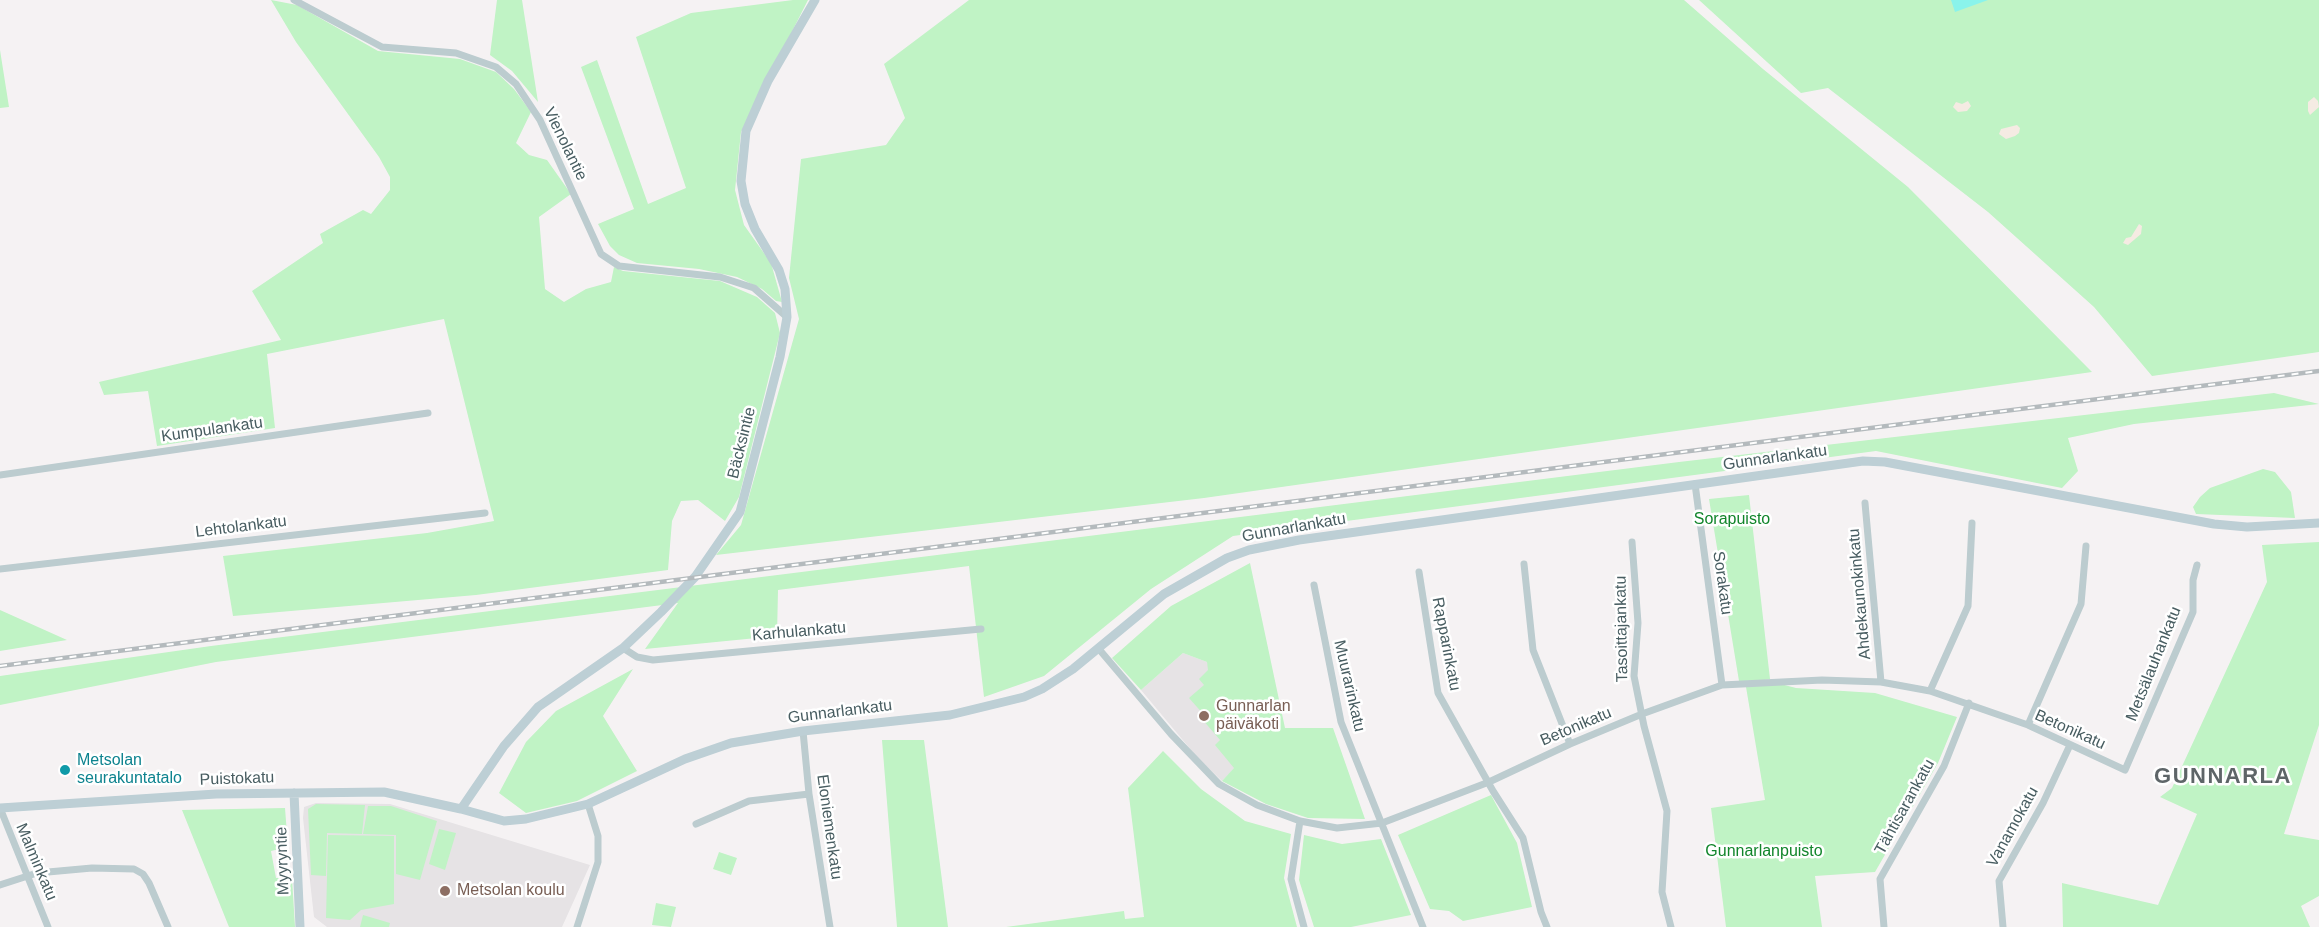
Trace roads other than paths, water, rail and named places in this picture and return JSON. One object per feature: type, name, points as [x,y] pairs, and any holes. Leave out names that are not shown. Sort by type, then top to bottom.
[{"type":"street","name":"Vienolantie","points":[[294,0],[382,47],[456,53],[496,67],[516,84],[540,120],[602,254],[619,266],[720,277],[754,288],[787,317]]},
{"type":"street","name":"Bäcksintie","points":[[461,809],[504,746],[538,706],[623,648],[679,595],[740,512],[780,357],[787,317],[785,289],[779,270],[755,229],[745,204],[741,181],[746,131],[768,81],[815,0]]},
{"type":"street","name":"Kumpulankatu","points":[[0,475],[8,472],[428,413]]},
{"type":"street","name":"Gunnarlankatu","points":[[294,793],[384,792],[461,809],[504,822],[543,816],[588,804],[685,759],[731,743],[803,731],[950,715],[1014,701],[1058,679],[1164,594],[1227,558],[1249,550],[1299,540],[1872,460],[2214,524],[2247,527],[2319,523]]},
{"type":"street","name":"Sorakatu","points":[[1695,484],[1722,686]]},
{"type":"street","name":"Ahdekaunokinkatu","points":[[1865,503],[1881,682]]},
{"type":"street","name":"Lehtolankatu","points":[[0,569],[485,513]]},
{"type":"street","points":[[1930,691],[1968,606],[1972,523]]},
{"type":"street","name":"Tasoittajankatu","points":[[1632,542],[1638,623],[1634,676],[1667,811],[1662,892],[1671,927]]},
{"type":"street","points":[[2028,725],[2081,604],[2086,546]]},
{"type":"street","points":[[1524,564],[1533,650],[1570,744]]},
{"type":"street","name":"Metsälauhankatu","points":[[2125,770],[2193,612],[2193,580],[2197,565]]},
{"type":"street","name":"Rapparinkatu","points":[[1419,572],[1438,693],[1523,838],[1541,912],[1547,927]]},
{"type":"street","name":"Muurarinkatu","points":[[1314,585],[1341,722],[1423,927]]},
{"type":"street","name":"Karhulankatu","points":[[623,648],[637,657],[653,660],[981,628]]},
{"type":"street","name":"Betonikatu","points":[[1098,648],[1171,734],[1219,784],[1257,805],[1300,820],[1338,828],[1382,823],[1489,782],[1570,744],[1642,714],[1722,686],[1822,680],[1881,682],[1930,691],[2028,725],[2125,770]]},
{"type":"street","name":"Tähtisarankatu","points":[[1884,927],[1880,879],[1944,766],[1969,703]]},
{"type":"street","name":"Eloniemenkatu","points":[[803,731],[809,794],[830,927]]},
{"type":"street","name":"Vanamokatu","points":[[2003,927],[1999,881],[2043,803],[2070,745]]},
{"type":"street","name":"Puistokatu","points":[[0,808],[216,794],[294,793]]},
{"type":"street","name":"Myyryntie","points":[[294,793],[300,927]]},
{"type":"street","points":[[696,824],[749,801],[809,794]]},
{"type":"street","points":[[578,927],[597,862],[598,836],[588,804]]},
{"type":"street","name":"Malminkatu","points":[[0,808],[48,927]]},
{"type":"street","points":[[1300,820],[1291,879],[1304,927]]},
{"type":"street","points":[[0,885],[28,875],[92,868],[134,869],[143,874],[149,883],[168,927]]},
{"type":"water","points":[[1951,0],[1988,0],[1955,12]]},
{"type":"railway","points":[[0,666],[2319,371]]},
{"type":"place","name":"Gunnarlan päiväkoti","points":[[1204,716]]},
{"type":"place","name":"Metsolan seurakuntatalo","points":[[65,770]]},
{"type":"place","name":"Metsolan koulu","points":[[445,891]]},
{"type":"district","name":"GUNNARLA","points":[[2223,777]]},
{"type":"park label","name":"Sorapuisto","points":[[1732,520]]},
{"type":"park label","name":"Gunnarlanpuisto","points":[[1764,852]]}]
